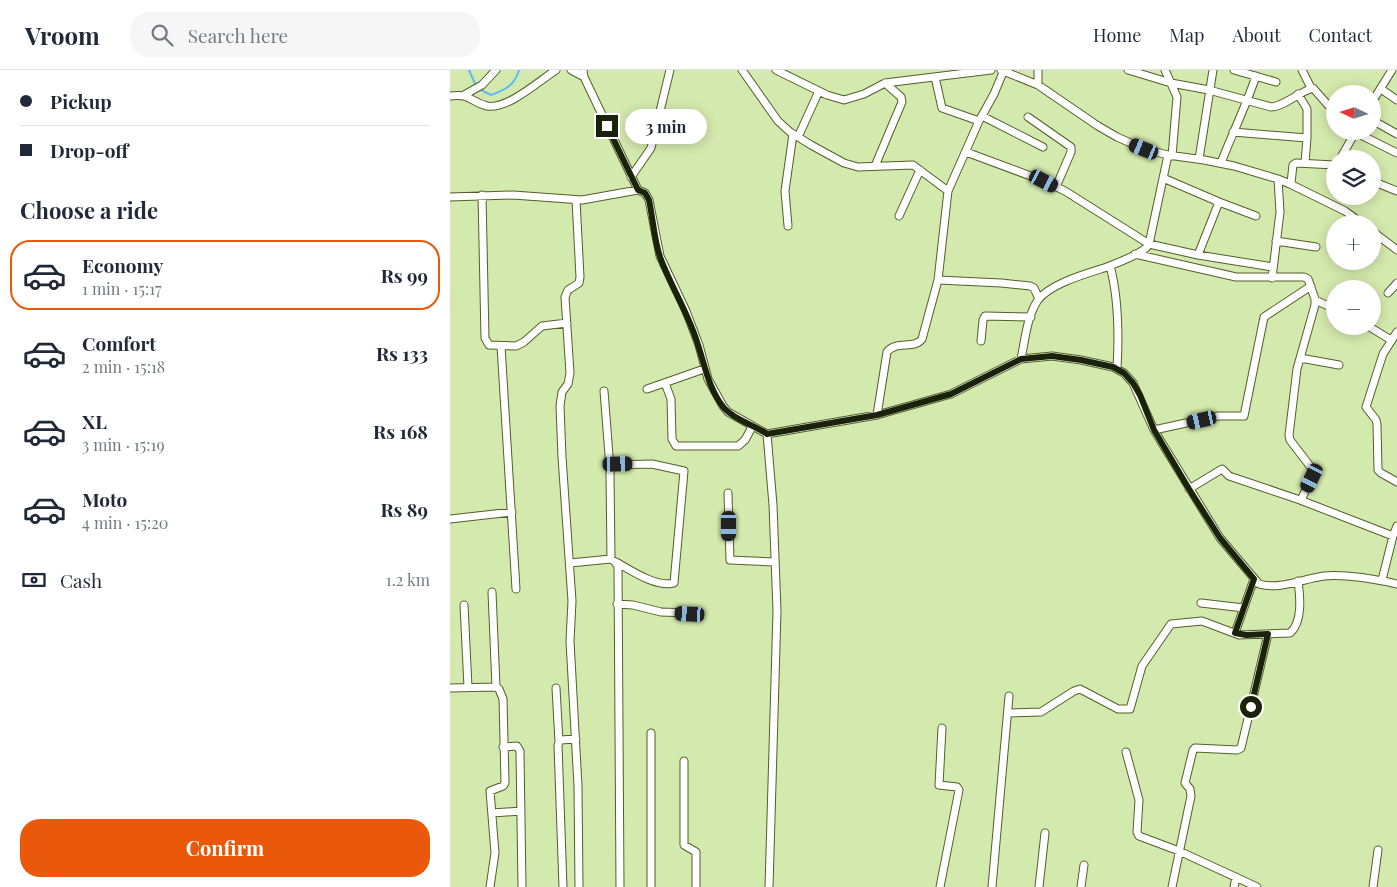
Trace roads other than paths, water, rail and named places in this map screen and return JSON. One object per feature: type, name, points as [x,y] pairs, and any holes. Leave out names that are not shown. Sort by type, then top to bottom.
[{"type":"street","points":[[450,96],[464,95],[475,90],[482,86],[496,70]]},
{"type":"street","points":[[464,95],[482,105],[497,106],[512,100],[556,70]]},
{"type":"street","points":[[571,70],[584,73],[638,190]]},
{"type":"street","points":[[631,176],[651,148],[670,70]]},
{"type":"street","points":[[742,70],[778,122],[795,136],[844,163],[858,167],[914,165],[948,191]]},
{"type":"street","points":[[776,70],[827,95],[844,100],[864,94],[885,83],[991,70]]},
{"type":"street","points":[[877,415],[887,352],[896,345],[920,342],[925,330],[938,280],[948,191],[980,118],[994,94],[1003,70],[1038,84],[1098,126],[1118,138],[1144,149],[1221,163],[1278,179],[1330,203],[1349,215]]},
{"type":"street","points":[[1038,70],[1038,84]]},
{"type":"street","points":[[1128,70],[1209,90],[1248,102],[1274,107],[1311,88]]},
{"type":"street","points":[[1021,359],[1030,317],[1039,299],[1053,288],[1070,279],[1110,266],[1142,251],[1149,244],[1163,178],[1170,155],[1177,97],[1165,70]]},
{"type":"street","points":[[1199,159],[1212,70]]},
{"type":"street","points":[[1234,70],[1276,82]]},
{"type":"street","points":[[1302,70],[1311,88],[1326,103]]},
{"type":"street","points":[[1392,70],[1381,89],[1397,100]]},
{"type":"street","points":[[1221,163],[1233,132],[1248,102],[1256,76]]},
{"type":"street","points":[[935,77],[942,108],[980,118],[1043,147]]},
{"type":"street","points":[[875,166],[902,102],[901,97],[885,83]]},
{"type":"street","points":[[788,226],[785,191],[795,136],[819,91]]},
{"type":"street","points":[[1298,94],[1307,108],[1305,163]]},
{"type":"street","points":[[1028,117],[1071,147],[1071,152],[1056,187]]},
{"type":"street","points":[[1381,125],[1397,134]]},
{"type":"street","points":[[1233,132],[1307,138]]},
{"type":"street","points":[[1371,140],[1397,153]]},
{"type":"street","points":[[966,152],[1056,187],[1091,206],[1149,244],[1198,255],[1273,267]]},
{"type":"street","points":[[1290,184],[1293,165],[1296,163],[1326,164]]},
{"type":"street","points":[[899,216],[920,170]]},
{"type":"street","points":[[1163,178],[1256,216]]},
{"type":"street","points":[[1272,278],[1280,212],[1278,179]]},
{"type":"street","points":[[1381,185],[1397,191]]},
{"type":"street","points":[[450,197],[513,195],[576,200],[594,199],[638,190],[645,193],[649,200],[660,256],[686,311],[704,369],[723,406],[735,417],[767,434],[877,415],[951,394],[1021,359],[1052,356],[1081,360],[1118,369],[1133,383],[1154,430],[1189,489],[1220,538],[1259,584],[1267,586],[1333,576],[1382,580],[1397,584]]},
{"type":"street","points":[[482,195],[485,338],[489,345],[511,347],[520,345],[542,326],[566,323]]},
{"type":"street","points":[[576,200],[580,277],[579,283],[566,293],[570,373],[568,384],[562,392],[560,406],[572,601],[570,640],[578,786],[579,887]]},
{"type":"street","points":[[1198,255],[1219,202]]},
{"type":"street","points":[[1381,238],[1397,250]]},
{"type":"street","points":[[1276,240],[1316,247]]},
{"type":"street","points":[[1135,254],[1236,277],[1304,277],[1308,279],[1315,305],[1300,358],[1293,395],[1289,437],[1313,472],[1301,500]]},
{"type":"street","points":[[1110,266],[1115,284],[1119,334],[1118,369]]},
{"type":"street","points":[[938,280],[1030,286],[1034,288],[1039,299]]},
{"type":"street","points":[[1388,293],[1397,283]]},
{"type":"street","points":[[1154,430],[1218,416],[1244,416],[1264,317],[1311,286]]},
{"type":"street","points":[[1315,300],[1326,305]]},
{"type":"street","points":[[981,341],[985,316],[1030,317]]},
{"type":"street","points":[[1397,332],[1391,340],[1378,369],[1366,408],[1377,422],[1378,470],[1397,482]]},
{"type":"street","points":[[1381,334],[1391,340]]},
{"type":"street","points":[[501,346],[516,589]]},
{"type":"street","points":[[1300,358],[1339,365]]},
{"type":"street","points":[[646,389],[704,369]]},
{"type":"street","points":[[665,382],[671,400],[672,439],[676,446],[738,446],[745,440],[752,427]]},
{"type":"street","points":[[604,391],[610,468],[613,560],[618,567],[620,887]]},
{"type":"street","points":[[767,434],[773,505],[777,611],[769,887]]},
{"type":"street","points":[[570,563],[613,560],[647,579],[668,584],[674,582],[684,472],[658,465],[645,464],[618,464],[612,465],[610,468]]},
{"type":"street","points":[[1189,489],[1222,469],[1229,476],[1301,500],[1393,536]]},
{"type":"street","points":[[728,493],[730,560],[775,562]]},
{"type":"street","points":[[450,519],[512,512]]},
{"type":"street","points":[[1382,580],[1397,526]]},
{"type":"street","points":[[1235,633],[1254,579]]},
{"type":"street","points":[[1008,712],[1041,712],[1074,690],[1080,689],[1118,709],[1130,709],[1142,666],[1171,624],[1202,621],[1246,635],[1290,633],[1294,630],[1300,606],[1298,581]]},
{"type":"street","points":[[490,887],[495,853],[490,791],[503,786],[505,783],[503,698],[496,687],[492,592]]},
{"type":"street","points":[[1200,603],[1244,608]]},
{"type":"street","points":[[617,604],[633,605],[661,612],[690,614]]},
{"type":"street","points":[[464,605],[468,687]]},
{"type":"street","points":[[1172,887],[1191,793],[1185,783],[1193,750],[1195,748],[1237,750],[1241,748],[1268,634]]},
{"type":"street","points":[[450,688],[496,687]]},
{"type":"street","points":[[556,688],[562,887]]},
{"type":"street","points":[[992,887],[1009,696]]},
{"type":"street","points":[[940,887],[959,790],[939,784],[942,728]]},
{"type":"street","points":[[651,733],[651,887]]},
{"type":"street","points":[[559,742],[563,739],[576,739]]},
{"type":"street","points":[[503,747],[514,746],[519,748],[522,887]]},
{"type":"street","points":[[1126,752],[1139,800],[1138,834],[1140,837],[1236,876],[1257,887]]},
{"type":"street","points":[[684,761],[684,845],[696,852],[696,887]]},
{"type":"street","points":[[492,813],[521,811]]},
{"type":"street","points":[[1039,887],[1045,833]]},
{"type":"street","points":[[1373,887],[1378,850]]},
{"type":"street","points":[[1081,887],[1084,865]]},
{"type":"street","points":[[1234,887],[1236,876]]},
{"type":"waterway","points":[[469,70],[476,86]]},
{"type":"waterway","points":[[479,89],[491,95],[501,91],[515,80],[519,70]]}]
